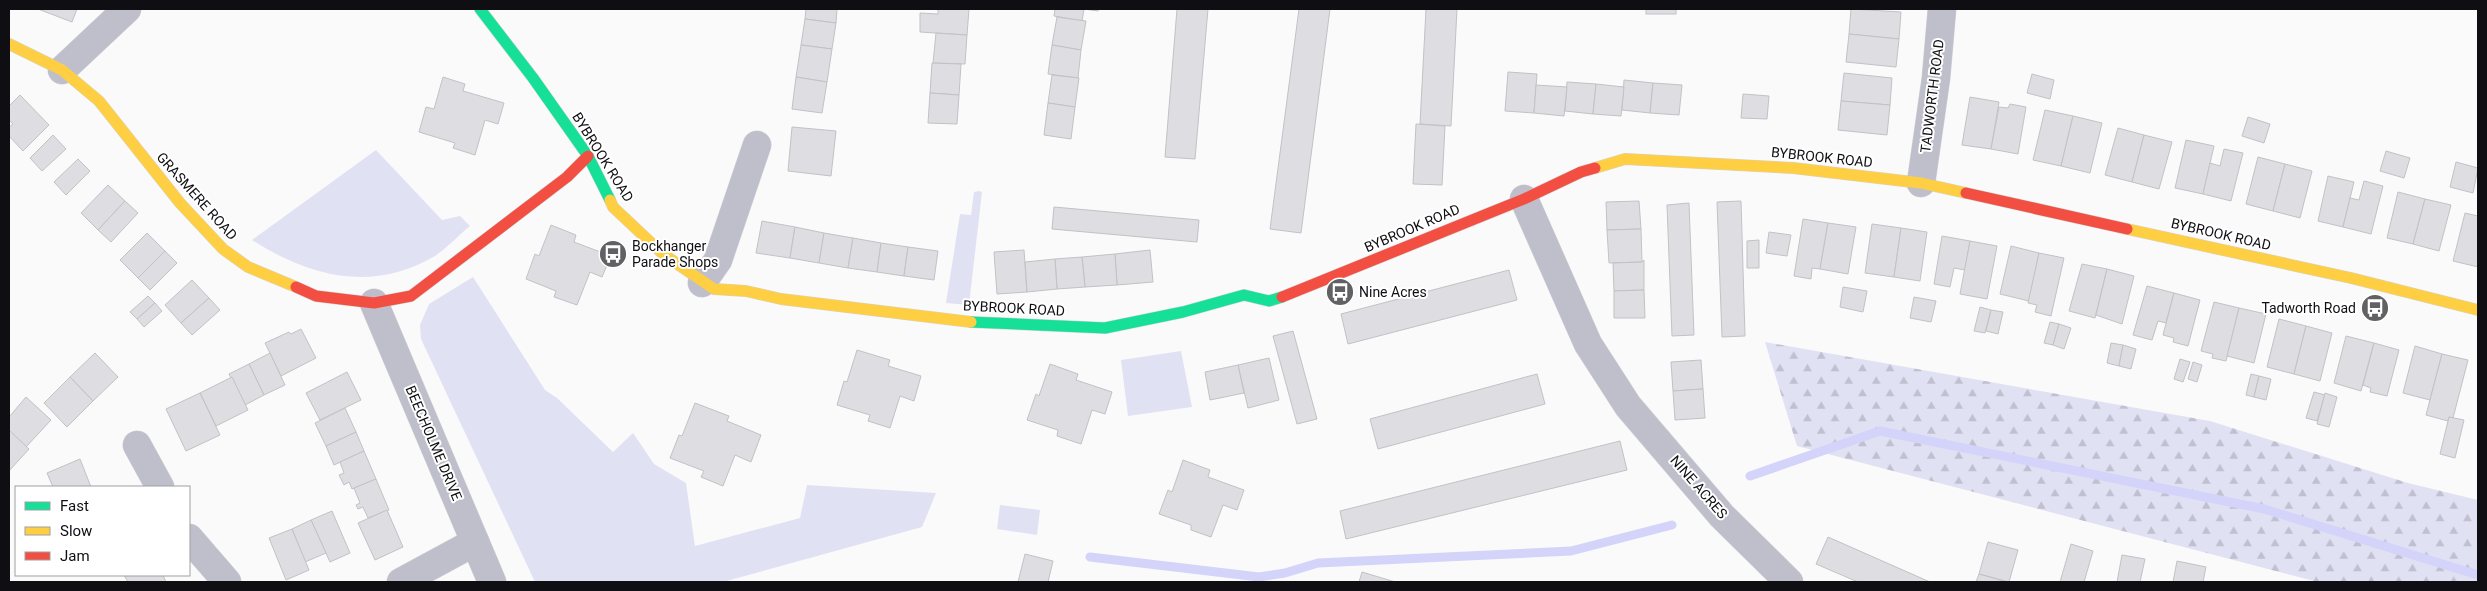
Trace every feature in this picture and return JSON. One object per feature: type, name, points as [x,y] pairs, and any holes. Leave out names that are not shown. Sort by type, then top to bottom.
[{"type":"street","points":[[62,70],[127,9]]},
{"type":"street","name":"BYBROOK ROAD","points":[[480,9],[533,78],[588,156],[613,207],[663,254],[702,283],[714,289],[746,291],[781,299],[972,322],[1105,328],[1183,312],[1244,295],[1269,301],[1296,292],[1524,198],[1581,172],[1625,159],[1793,168],[1921,183],[2351,278],[2478,310]]},
{"type":"street","name":"TADWORTH ROAD","points":[[1921,183],[1936,78],[1942,9]]},
{"type":"street","name":"GRASMERE ROAD","points":[[9,44],[62,70],[98,101],[180,203],[223,249],[248,267],[316,296],[374,304],[411,296],[567,177],[588,156]]},
{"type":"street","points":[[702,283],[718,260],[757,145]]},
{"type":"street","name":"NINE ACRES","points":[[1524,198],[1588,344],[1628,406],[1722,516],[1788,582]]},
{"type":"street","name":"BEECHOLME DRIVE","points":[[374,304],[492,582]]},
{"type":"street","points":[[137,445],[159,486]]},
{"type":"street","points":[[190,539],[227,582]]},
{"type":"street","points":[[401,582],[476,542]]},
{"type":"green space","points":[[376,150],[442,220],[460,216],[470,226],[435,256],[411,267],[388,274],[365,277],[342,276],[319,271],[274,253],[252,240]]},
{"type":"green space","points":[[974,192],[982,192],[969,305],[946,303],[960,214],[971,215]]},
{"type":"green space","points":[[473,277],[545,390],[557,398],[613,452],[633,433],[654,464],[686,483],[695,546],[800,518],[807,485],[936,493],[922,527],[723,582],[535,582],[421,339],[420,325],[429,304]]},
{"type":"green space","points":[[1765,342],[2210,421],[2408,483],[2478,500],[2478,582],[2318,582],[1797,446]]},
{"type":"green space","points":[[1181,351],[1192,407],[1128,416],[1121,360]]},
{"type":"green space","points":[[1000,505],[1040,510],[1037,535],[997,529]]},
{"type":"building","points":[[38,9],[77,9],[72,22]]},
{"type":"building","points":[[806,9],[837,9],[836,23],[805,19]]},
{"type":"building","points":[[938,9],[969,9],[967,35],[920,32],[920,13],[938,14]]},
{"type":"building","points":[[1055,9],[1084,9],[1082,21],[1054,16]]},
{"type":"building","points":[[1177,9],[1208,9],[1195,159],[1165,157]]},
{"type":"building","points":[[1299,9],[1330,9],[1301,233],[1270,229]]},
{"type":"building","points":[[1426,9],[1457,9],[1451,126],[1420,124]]},
{"type":"building","points":[[1646,9],[1676,9],[1676,14],[1646,14]]},
{"type":"building","points":[[1851,9],[1901,12],[1899,39],[1849,34]]},
{"type":"building","points":[[1057,17],[1086,21],[1081,50],[1052,45]]},
{"type":"building","points":[[805,19],[836,23],[832,49],[801,45]]},
{"type":"building","points":[[936,33],[967,35],[965,64],[933,63]]},
{"type":"building","points":[[1849,34],[1899,39],[1896,67],[1846,62]]},
{"type":"building","points":[[801,45],[832,49],[827,82],[796,77]]},
{"type":"building","points":[[1052,45],[1081,50],[1078,78],[1048,74]]},
{"type":"building","points":[[932,63],[961,64],[959,95],[930,93]]},
{"type":"building","points":[[1508,72],[1537,74],[1534,113],[1505,111]]},
{"type":"building","points":[[1844,73],[1892,78],[1890,105],[1841,101]]},
{"type":"building","points":[[2032,74],[2054,80],[2050,99],[2027,93]]},
{"type":"building","points":[[1052,75],[1079,78],[1075,107],[1048,103]]},
{"type":"building","points":[[443,77],[465,84],[463,91],[504,103],[498,124],[485,120],[475,155],[453,148],[455,143],[419,132],[426,107],[434,109]]},
{"type":"building","points":[[796,77],[827,82],[822,113],[792,109]]},
{"type":"building","points":[[1624,80],[1653,83],[1650,113],[1622,110]]},
{"type":"building","points":[[1567,82],[1596,84],[1593,114],[1565,111]]},
{"type":"building","points":[[1653,83],[1682,85],[1679,115],[1650,113]]},
{"type":"building","points":[[1596,84],[1624,87],[1621,116],[1593,114]]},
{"type":"building","points":[[1536,85],[1567,87],[1564,116],[1534,113]]},
{"type":"building","points":[[930,93],[959,95],[957,124],[928,123]]},
{"type":"building","points":[[1743,94],[1769,96],[1767,119],[1741,118]]},
{"type":"building","points":[[20,95],[49,125],[23,151],[9,136],[9,127],[13,124],[9,120],[9,106]]},
{"type":"building","points":[[1970,97],[1999,102],[1991,149],[1962,145]]},
{"type":"building","points":[[1841,101],[1890,105],[1887,135],[1838,130]]},
{"type":"building","points":[[1048,103],[1075,107],[1071,139],[1044,135]]},
{"type":"building","points":[[2010,104],[2026,107],[2018,154],[1991,149],[1999,107],[2008,108]]},
{"type":"building","points":[[2045,110],[2073,116],[2061,166],[2033,160]]},
{"type":"building","points":[[2073,116],[2102,123],[2090,173],[2061,166]]},
{"type":"building","points":[[2248,117],[2270,124],[2264,143],[2242,136]]},
{"type":"building","points":[[1416,124],[1445,126],[1442,185],[1413,184]]},
{"type":"building","points":[[792,127],[836,131],[831,176],[788,171]]},
{"type":"building","points":[[2118,128],[2144,135],[2132,182],[2105,175]]},
{"type":"building","points":[[53,135],[66,149],[42,171],[30,158]]},
{"type":"building","points":[[2144,135],[2172,142],[2159,189],[2132,182]]},
{"type":"building","points":[[2186,140],[2214,146],[2203,194],[2175,188]]},
{"type":"building","points":[[2224,149],[2243,153],[2231,201],[2203,194],[2210,163],[2220,166]]},
{"type":"building","points":[[2386,151],[2410,158],[2404,178],[2380,171]]},
{"type":"building","points":[[2258,157],[2285,164],[2273,211],[2246,204]]},
{"type":"building","points":[[78,159],[90,171],[66,195],[54,182]]},
{"type":"building","points":[[2456,162],[2478,168],[2473,193],[2450,187]]},
{"type":"building","points":[[2285,164],[2312,171],[2300,218],[2273,211]]},
{"type":"building","points":[[2328,176],[2354,182],[2343,227],[2318,221]]},
{"type":"building","points":[[2364,181],[2383,186],[2371,234],[2343,227],[2350,198],[2359,200]]},
{"type":"building","points":[[108,185],[125,201],[98,230],[81,213]]},
{"type":"building","points":[[2398,192],[2425,199],[2413,244],[2387,238]]},
{"type":"building","points":[[2425,199],[2451,205],[2439,251],[2413,244]]},
{"type":"building","points":[[125,201],[138,213],[111,242],[98,230]]},
{"type":"building","points":[[1639,201],[1641,229],[1607,230],[1606,202]]},
{"type":"building","points":[[1741,201],[1745,336],[1722,337],[1717,202]]},
{"type":"building","points":[[1689,203],[1694,335],[1672,336],[1667,205]]},
{"type":"building","points":[[1054,207],[1199,220],[1197,242],[1052,229]]},
{"type":"building","points":[[2465,213],[2478,216],[2478,267],[2453,261]]},
{"type":"building","points":[[1803,219],[1828,223],[1820,269],[1812,268],[1811,279],[1794,276]]},
{"type":"building","points":[[762,221],[795,227],[790,258],[756,253]]},
{"type":"building","points":[[1828,223],[1856,227],[1848,274],[1820,269]]},
{"type":"building","points":[[1872,224],[1901,228],[1894,277],[1865,273]]},
{"type":"building","points":[[551,225],[576,235],[574,242],[611,256],[602,277],[590,272],[577,305],[554,297],[556,291],[526,279],[535,254],[539,256]]},
{"type":"building","points":[[795,227],[824,233],[819,263],[790,258]]},
{"type":"building","points":[[1901,228],[1927,232],[1920,281],[1894,277]]},
{"type":"building","points":[[1641,229],[1642,262],[1609,263],[1607,230]]},
{"type":"building","points":[[1769,232],[1791,235],[1787,256],[1766,253]]},
{"type":"building","points":[[147,233],[165,251],[138,278],[120,260]]},
{"type":"building","points":[[824,233],[853,238],[848,268],[819,263]]},
{"type":"building","points":[[1942,236],[1970,241],[1965,270],[1954,268],[1950,287],[1934,284]]},
{"type":"building","points":[[853,238],[881,243],[877,272],[848,268]]},
{"type":"building","points":[[1759,240],[1759,268],[1747,268],[1747,241]]},
{"type":"building","points":[[1970,241],[1997,246],[1987,299],[1960,294]]},
{"type":"building","points":[[881,243],[908,247],[904,276],[877,272]]},
{"type":"building","points":[[2011,246],[2039,253],[2029,301],[2000,294]]},
{"type":"building","points":[[908,247],[938,251],[934,280],[904,276]]},
{"type":"building","points":[[1024,250],[1027,292],[997,294],[994,252]]},
{"type":"building","points":[[1150,250],[1153,282],[1117,285],[1115,254]]},
{"type":"building","points":[[165,251],[177,263],[150,290],[138,278]]},
{"type":"building","points":[[2039,253],[2064,258],[2051,316],[2035,312],[2037,305],[2028,303]]},
{"type":"building","points":[[1115,254],[1117,285],[1085,287],[1082,257]]},
{"type":"building","points":[[1082,257],[1085,287],[1057,289],[1055,259]]},
{"type":"building","points":[[1055,259],[1057,289],[1027,292],[1025,262]]},
{"type":"building","points":[[1644,260],[1644,290],[1614,291],[1613,263],[1642,262]]},
{"type":"building","points":[[2082,264],[2107,269],[2095,318],[2069,311]]},
{"type":"building","points":[[2107,269],[2134,276],[2122,324],[2096,315]]},
{"type":"building","points":[[1509,270],[1517,300],[1348,344],[1341,314]]},
{"type":"building","points":[[192,280],[209,298],[181,323],[165,305]]},
{"type":"building","points":[[2147,286],[2174,293],[2166,323],[2158,321],[2152,340],[2133,335]]},
{"type":"building","points":[[1843,287],[1867,291],[1863,312],[1840,307]]},
{"type":"building","points":[[1644,290],[1645,318],[1614,318],[1614,291]]},
{"type":"building","points":[[2174,293],[2200,300],[2188,346],[2173,342],[2174,338],[2163,335]]},
{"type":"building","points":[[148,296],[155,303],[137,319],[130,312]]},
{"type":"building","points":[[1914,297],[1936,301],[1931,322],[1910,318]]},
{"type":"building","points":[[209,298],[220,310],[192,335],[181,323]]},
{"type":"building","points":[[2214,302],[2239,308],[2226,361],[2212,358],[2213,354],[2201,351]]},
{"type":"building","points":[[155,303],[162,311],[144,327],[137,319]]},
{"type":"building","points":[[1980,307],[1991,310],[1985,333],[1974,331]]},
{"type":"building","points":[[2239,308],[2266,314],[2254,363],[2227,356]]},
{"type":"building","points":[[1991,310],[2003,312],[1998,334],[1986,331]]},
{"type":"building","points":[[2279,319],[2306,326],[2294,374],[2267,367]]},
{"type":"building","points":[[2050,322],[2059,324],[2053,345],[2044,343]]},
{"type":"building","points":[[2059,324],[2071,328],[2064,349],[2053,345]]},
{"type":"building","points":[[2306,326],[2332,333],[2320,381],[2294,374]]},
{"type":"building","points":[[301,329],[316,358],[281,376],[265,343],[289,332],[291,334]]},
{"type":"building","points":[[1293,331],[1317,419],[1297,424],[1273,336]]},
{"type":"building","points":[[2346,336],[2374,343],[2361,391],[2334,383]]},
{"type":"building","points":[[2111,343],[2123,345],[2119,366],[2107,363]]},
{"type":"building","points":[[2374,343],[2399,350],[2387,396],[2370,392],[2371,388],[2363,385]]},
{"type":"building","points":[[2123,345],[2136,349],[2131,369],[2119,366]]},
{"type":"building","points":[[2415,346],[2442,354],[2430,400],[2403,393]]},
{"type":"building","points":[[857,350],[890,360],[888,366],[921,376],[914,401],[900,396],[890,428],[868,421],[870,415],[837,405],[844,381],[847,382]]},
{"type":"building","points":[[95,353],[118,377],[93,401],[70,377]]},
{"type":"building","points":[[270,353],[285,385],[264,395],[249,364]]},
{"type":"building","points":[[2442,354],[2468,360],[2453,418],[2449,417],[2448,421],[2426,415]]},
{"type":"building","points":[[1269,358],[1279,400],[1248,408],[1238,365]]},
{"type":"building","points":[[2180,359],[2190,362],[2183,382],[2174,379]]},
{"type":"building","points":[[1701,360],[1703,389],[1673,391],[1671,362]]},
{"type":"building","points":[[2193,362],[2202,365],[2197,382],[2188,379]]},
{"type":"building","points":[[249,364],[264,395],[245,405],[229,374]]},
{"type":"building","points":[[1050,364],[1078,374],[1076,380],[1112,392],[1105,414],[1092,410],[1081,444],[1057,436],[1058,430],[1027,420],[1036,394],[1039,396]]},
{"type":"building","points":[[1238,365],[1244,393],[1210,400],[1205,372]]},
{"type":"building","points":[[347,372],[361,400],[320,420],[306,393]]},
{"type":"building","points":[[1537,374],[1545,404],[1378,449],[1370,419]]},
{"type":"building","points":[[2251,374],[2259,376],[2254,397],[2246,395]]},
{"type":"building","points":[[2259,376],[2271,379],[2266,400],[2254,397]]},
{"type":"building","points":[[70,377],[93,401],[67,427],[44,403]]},
{"type":"building","points":[[232,377],[248,410],[216,426],[200,393]]},
{"type":"building","points":[[1703,389],[1705,418],[1675,420],[1673,391]]},
{"type":"building","points":[[2314,392],[2325,395],[2317,421],[2306,418]]},
{"type":"building","points":[[200,393],[220,435],[186,451],[166,409]]},
{"type":"building","points":[[2325,393],[2337,397],[2329,427],[2317,424]]},
{"type":"building","points":[[26,397],[51,420],[26,447],[9,430],[9,417]]},
{"type":"building","points":[[695,403],[729,416],[727,421],[761,435],[751,462],[735,455],[723,486],[701,477],[704,471],[670,458],[679,435],[682,436]]},
{"type":"building","points":[[345,408],[356,432],[326,446],[315,423]]},
{"type":"building","points":[[2449,417],[2464,420],[2455,458],[2440,454]]},
{"type":"building","points":[[9,430],[29,449],[9,471]]},
{"type":"building","points":[[356,432],[364,451],[334,465],[326,446]]},
{"type":"building","points":[[1620,441],[1627,470],[1346,539],[1340,511]]},
{"type":"building","points":[[364,451],[376,479],[352,489],[349,482],[344,485],[339,475],[344,473],[340,462]]},
{"type":"building","points":[[80,459],[91,486],[53,486],[47,473]]},
{"type":"building","points":[[1183,460],[1210,470],[1208,477],[1244,490],[1237,510],[1223,505],[1211,537],[1191,530],[1191,525],[1159,514],[1168,490],[1172,492]]},
{"type":"building","points":[[376,479],[389,510],[368,518],[363,507],[358,509],[356,505],[360,503],[354,488]]},
{"type":"building","points":[[387,510],[403,547],[375,560],[358,523]]},
{"type":"building","points":[[332,511],[350,553],[330,562],[311,520]]},
{"type":"building","points":[[311,520],[326,553],[305,562],[292,529]]},
{"type":"building","points":[[292,529],[309,570],[286,580],[269,538]]},
{"type":"building","points":[[1828,537],[1930,582],[1858,582],[1816,564]]},
{"type":"building","points":[[1988,542],[2018,550],[2009,582],[1979,574]]},
{"type":"building","points":[[2071,544],[2093,551],[2084,582],[2060,582]]},
{"type":"building","points":[[1025,554],[1053,561],[1048,582],[1018,582]]},
{"type":"building","points":[[2122,555],[2145,559],[2140,582],[2117,582]]},
{"type":"building","points":[[2177,561],[2206,567],[2203,582],[2173,582]]},
{"type":"building","points":[[1362,572],[1392,581],[1396,582],[1359,582]]},
{"type":"building","points":[[1979,574],[2007,582],[1976,582]]},
{"type":"building","points":[[125,576],[163,576],[166,582],[128,582]]},
{"type":"waterway","points":[[1750,476],[1880,431],[2264,509],[2478,575]]},
{"type":"waterway","points":[[1090,557],[1259,577],[1285,573],[1318,563],[1571,551],[1672,525]]},
{"type":"traffic: fast","points":[[480,9],[533,78],[588,156],[610,200]]},
{"type":"traffic: fast","points":[[971,322],[1105,328],[1183,312],[1244,295],[1269,301],[1282,297]]},
{"type":"traffic: slow","points":[[9,44],[62,70],[99,101],[180,203],[223,249],[248,267],[296,287]]},
{"type":"traffic: slow","points":[[1595,168],[1625,159],[1793,168],[1921,183],[1966,193]]},
{"type":"traffic: slow","points":[[610,200],[613,207],[663,254],[714,289],[746,291],[781,299],[971,322]]},
{"type":"traffic: slow","points":[[2127,229],[2351,278],[2478,310]]},
{"type":"traffic: jam","points":[[296,287],[316,296],[374,303],[411,296],[567,177],[588,156]]},
{"type":"traffic: jam","points":[[1282,297],[1524,199],[1581,172],[1595,168]]},
{"type":"traffic: jam","points":[[1966,193],[2127,229]]},
{"type":"place","name":"Bockhanger Parade Shops","points":[[613,254]]},
{"type":"place","name":"Nine Acres","points":[[1340,292]]},
{"type":"place","name":"Tadworth Road","points":[[2375,308]]}]
